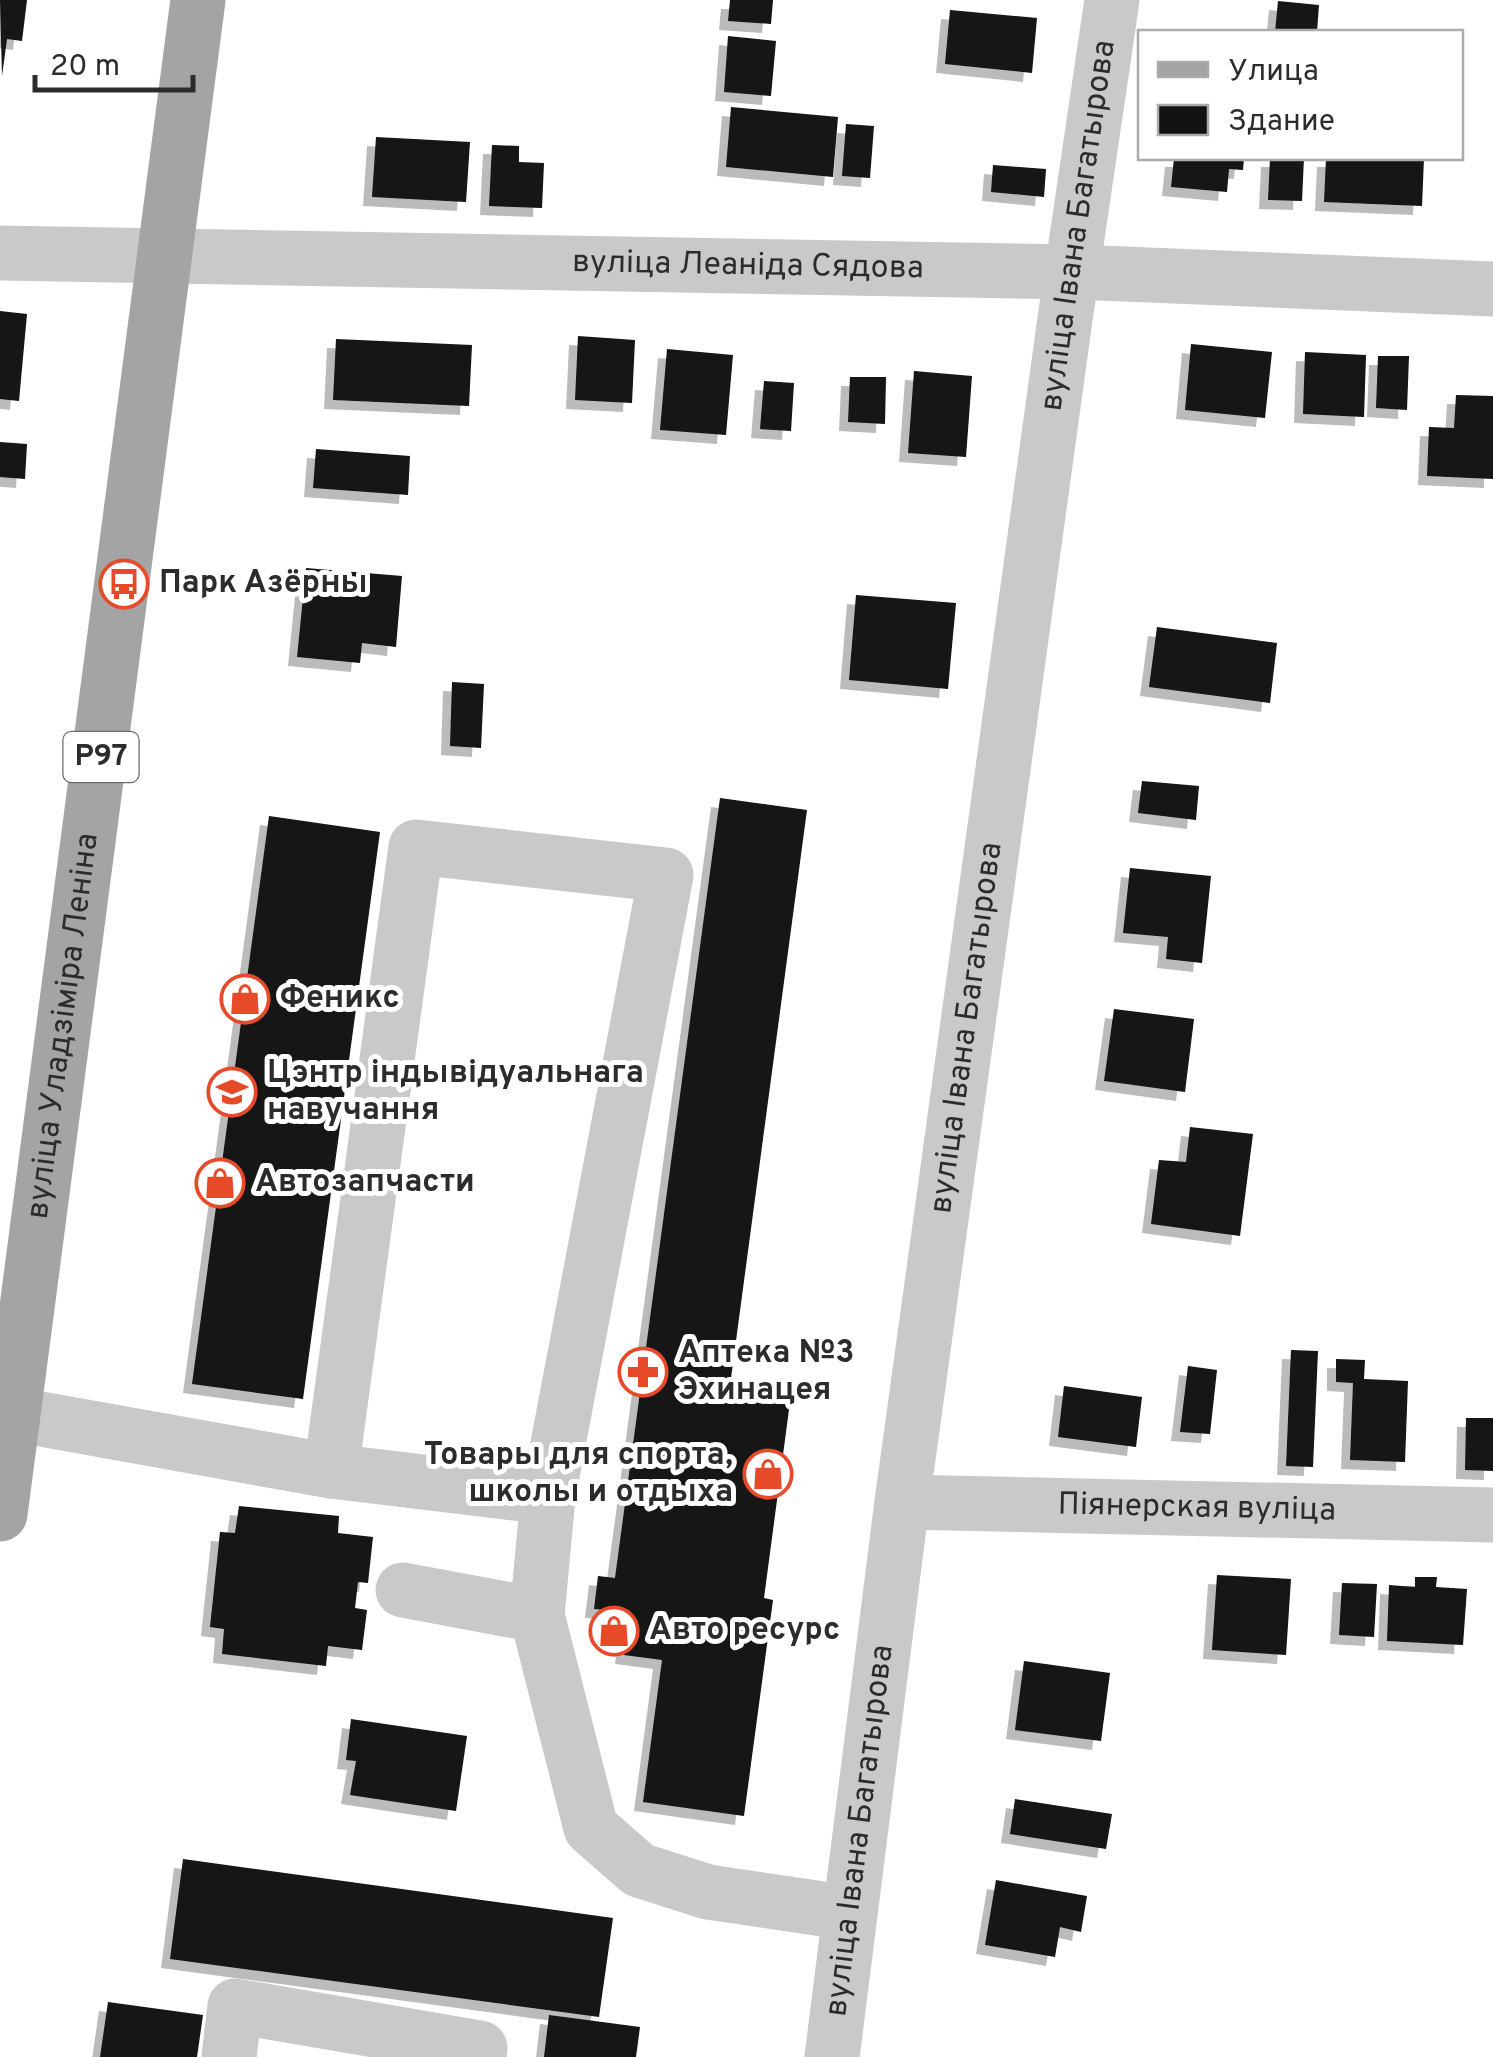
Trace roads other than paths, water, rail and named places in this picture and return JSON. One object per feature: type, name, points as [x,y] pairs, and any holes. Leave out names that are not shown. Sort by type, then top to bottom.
[{"type":"main road","name":"вуліца Уладзіміра Леніна","points":[[0,1514],[198,0]]},
{"type":"street","name":"вуліца Івана Багатырова","points":[[832,2057],[902,1502],[1112,0]]},
{"type":"street","name":"вуліца Леаніда Сядова","points":[[0,253],[1074,272],[1493,289]]},
{"type":"street","points":[[331,1471],[416,846],[666,876],[548,1497],[537,1615],[591,1828],[638,1870],[708,1892],[850,1913]]},
{"type":"street","points":[[13,1414],[331,1471],[548,1497]]},
{"type":"street","name":"Піянерская вуліца","points":[[902,1502],[1493,1515]]},
{"type":"street","points":[[404,1590],[537,1615]]},
{"type":"street","points":[[229,2057],[235,2006],[480,2048],[479,2057]]},
{"type":"place","name":"Парк Азёрны","points":[[124,584]]},
{"type":"place","name":"Феникс","points":[[245,999]]},
{"type":"place","name":"Цэнтр індывідуальнага навучання","points":[[232,1092]]},
{"type":"place","name":"Автозапчасти","points":[[220,1183]]},
{"type":"place","name":"Аптека №3 Эхинацея","points":[[643,1372]]},
{"type":"place","name":"Товары для спорта, школы и отдыха","points":[[768,1474]]},
{"type":"place","name":"Авто ресурс","points":[[614,1631]]}]
